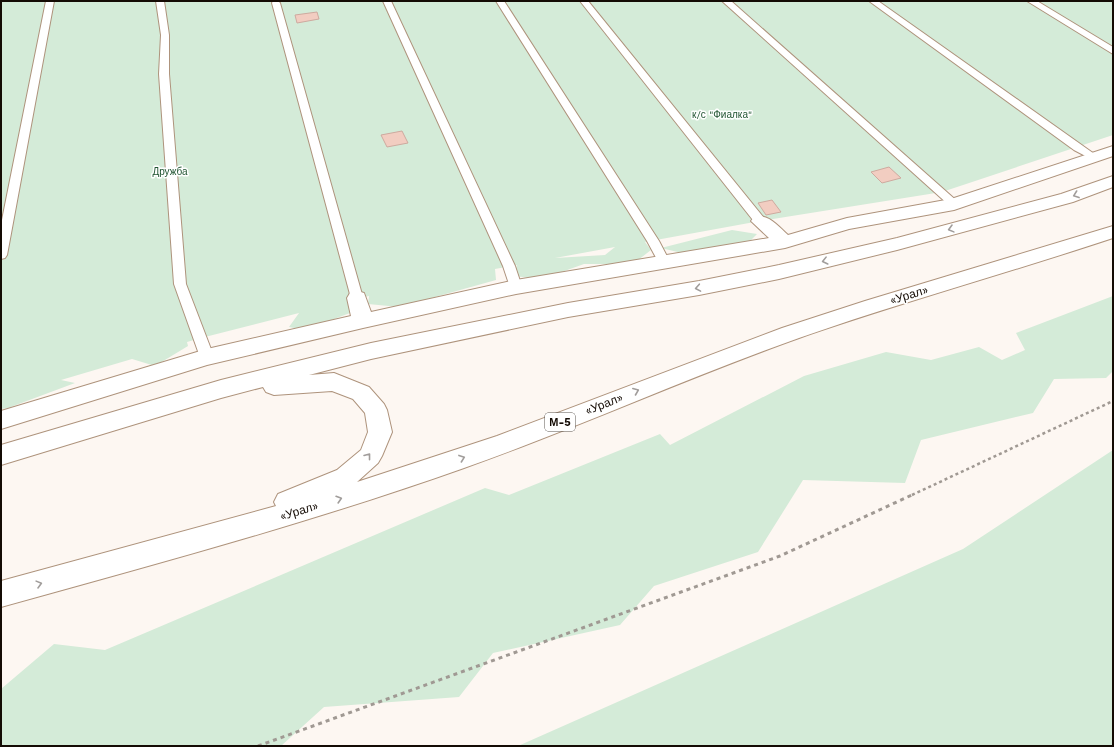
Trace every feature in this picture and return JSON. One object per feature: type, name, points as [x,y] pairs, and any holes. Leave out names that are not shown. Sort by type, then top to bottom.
[{"type":"main road","points":[[1,420],[207,357],[363,320],[516,287],[785,242],[848,224],[954,204],[1113,152]]},
{"type":"main road","points":[[954,204],[970,208],[1113,166]]},
{"type":"main road","points":[[1,455],[221,389],[371,351],[568,310],[699,288],[779,272],[905,242],[1068,198],[1113,182]]},
{"type":"main road","points":[[760,221],[785,242]]},
{"type":"main road","name":"«Урал»","points":[[1,594],[183,546],[364,491],[458,460],[541,430],[659,382],[838,317],[1042,256],[1113,232]]},
{"type":"main road","points":[[357,298],[363,320]]},
{"type":"main road","points":[[183,546],[346,477],[370,456],[380,432],[376,410],[361,393],[334,382],[221,389]]},
{"type":"lane","points":[[1,255],[50,1]]},
{"type":"lane","points":[[160,1],[166,34],[164,74],[180,284],[207,357]]},
{"type":"lane","points":[[387,1],[509,266],[516,287]]},
{"type":"lane","points":[[500,1],[653,241],[664,262]]},
{"type":"lane","points":[[584,1],[760,221]]},
{"type":"lane","points":[[726,1],[954,204]]},
{"type":"lane","points":[[873,1],[1078,148],[1095,158]]},
{"type":"lane","points":[[1030,1],[1113,51]]},
{"type":"lane","points":[[276,3],[357,298]]},
{"type":"path","points":[[258,746],[780,556],[1113,400]]},
{"type":"green space","name":"Дружба","points":[[1,1],[1113,1],[1113,135],[942,192],[760,221],[645,242],[651,250],[633,264],[584,264],[542,279],[513,276],[517,265],[495,269],[496,280],[399,307],[368,304],[369,296],[349,301],[350,313],[305,330],[289,327],[299,313],[187,342],[188,346],[155,366],[132,359],[61,380],[75,383],[8,408],[1,409]],"holes":[[[615,247],[605,255],[555,258]]]},
{"type":"green space","points":[[732,230],[757,234],[747,244],[686,254],[661,248]]},
{"type":"green space","points":[[1113,296],[1113,371],[1106,378],[1054,379],[1033,413],[921,440],[905,483],[803,480],[758,552],[654,586],[620,625],[493,653],[459,697],[324,707],[281,746],[1,746],[1,689],[54,644],[105,650],[485,488],[509,495],[660,434],[670,445],[804,376],[886,352],[931,360],[979,347],[1002,360],[1025,350],[1016,333]]},
{"type":"green space","points":[[1113,450],[1113,746],[518,746],[963,549]]},
{"type":"building","points":[[317,12],[319,19],[297,23],[295,15]]},
{"type":"building","points":[[402,131],[408,143],[387,147],[381,135]]},
{"type":"building","points":[[889,167],[901,178],[882,183],[871,172]]},
{"type":"building","points":[[772,200],[781,212],[766,215],[758,203]]},
{"type":"park label","name":"к/с \"Фиалка\"","points":[[722,114]]}]
